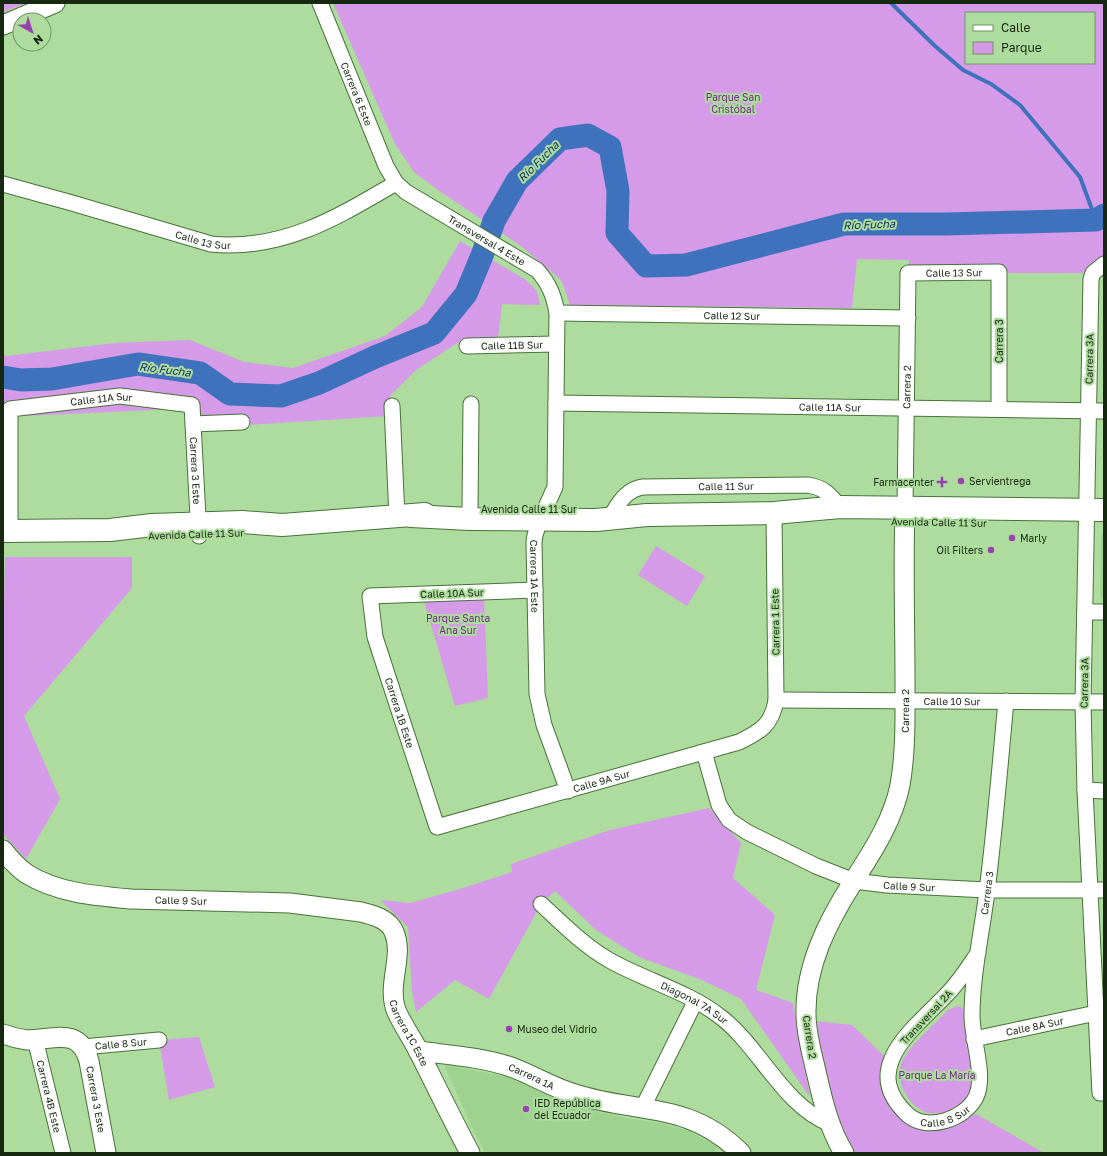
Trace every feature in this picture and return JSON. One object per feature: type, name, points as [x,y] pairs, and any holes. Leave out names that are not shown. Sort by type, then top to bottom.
[{"type":"main road","name":"Avenida Calle 11 Sur","points":[[7,531],[110,530],[152,525],[198,530],[242,522],[282,525],[470,510],[543,514],[596,520],[647,515],[774,513],[840,507],[905,515]]},
{"type":"main road","name":"Avenida Calle 11 Sur","points":[[404,516],[470,519],[595,509],[647,515]]},
{"type":"main road","name":"Avenida Calle 11 Sur","points":[[774,513],[840,520],[905,515],[1095,517]]},
{"type":"street","points":[[3,25],[55,3]]},
{"type":"street","name":"Carrera 6 Este","points":[[320,3],[386,166],[396,183]]},
{"type":"street","name":"Calle 13 Sur","points":[[3,184],[211,244],[248,246],[301,232],[353,208],[396,183]]},
{"type":"street","name":"Transversal 4 Este","points":[[396,183],[417,200],[537,270],[546,279],[554,298],[556,313]]},
{"type":"street","name":"Carrera 3A","points":[[1099,268],[1091,280],[1088,411],[1095,517],[1085,612],[1083,702],[1085,790],[1097,890],[1100,994],[1096,1013],[1102,1093]]},
{"type":"street","name":"Calle 13 Sur","points":[[908,273],[999,272]]},
{"type":"street","name":"Carrera 3","points":[[999,272],[999,409]]},
{"type":"street","name":"Carrera 2","points":[[844,1153],[830,1124],[807,1030],[806,1001],[811,974],[821,943],[837,909],[881,837],[899,788],[905,743],[905,515],[908,273]]},
{"type":"street","name":"Calle 12 Sur","points":[[556,313],[908,318]]},
{"type":"street","name":"Carrera 1A Este","points":[[556,313],[555,487],[543,514],[534,542],[537,694],[544,725],[568,791]]},
{"type":"street","name":"Calle 11B Sur","points":[[467,346],[556,344]]},
{"type":"street","name":"Calle 11A Sur","points":[[7,531],[10,409],[120,396],[192,406]]},
{"type":"street","name":"Calle 11A Sur","points":[[556,403],[1104,411]]},
{"type":"street","points":[[470,510],[471,404]]},
{"type":"street","name":"Carrera 3 Este","points":[[192,406],[198,530]]},
{"type":"street","points":[[392,406],[404,516]]},
{"type":"street","points":[[193,424],[242,422]]},
{"type":"street","name":"Calle 11 Sur","points":[[614,511],[620,500],[632,490],[643,487],[808,485],[822,488],[840,507]]},
{"type":"street","name":"Carrera 1 Este","points":[[764,728],[774,712],[776,700],[774,513]]},
{"type":"street","name":"Calle 10A Sur","points":[[370,596],[535,590]]},
{"type":"street","name":"Carrera 1B Este","points":[[370,596],[375,638],[437,828]]},
{"type":"street","points":[[1085,612],[1104,612]]},
{"type":"street","name":"Calle 10 Sur","points":[[776,700],[1104,702]]},
{"type":"street","name":"Carrera 3","points":[[979,1084],[980,1069],[974,1039],[972,1005],[987,890],[1006,701]]},
{"type":"street","name":"Calle 9A Sur","points":[[437,828],[739,742],[754,736],[764,728]]},
{"type":"street","name":"Calle 9 Sur","points":[[704,752],[719,805],[729,820],[746,832],[816,866],[854,881],[887,885],[987,890],[1097,890]]},
{"type":"street","points":[[1085,790],[1104,791]]},
{"type":"street","name":"Calle 9 Sur","points":[[3,850],[14,863],[26,873],[54,886],[106,897],[290,903],[372,914]]},
{"type":"street","name":"Diagonal 7A Sur","points":[[541,904],[574,936],[598,953],[623,967],[675,990],[712,1010],[744,1039],[787,1091],[805,1109],[817,1118],[830,1124]]},
{"type":"street","name":"Carrera 1C Este","points":[[372,914],[387,923],[394,932],[397,942],[393,990],[396,1010],[470,1153]]},
{"type":"street","name":"Transversal 2A","points":[[888,1087],[888,1071],[892,1058],[899,1045],[950,991],[978,953]]},
{"type":"street","points":[[644,1107],[695,1002]]},
{"type":"street","name":"Calle 8A Sur","points":[[974,1039],[1096,1013]]},
{"type":"street","points":[[3,1034],[19,1039],[66,1037],[78,1042],[83,1047]]},
{"type":"street","name":"Carrera 4B Este","points":[[35,1039],[63,1153]]},
{"type":"street","name":"Calle 8 Sur","points":[[83,1047],[159,1040]]},
{"type":"street","name":"Carrera 3 Este","points":[[83,1047],[89,1061],[106,1153]]},
{"type":"street","name":"Carrera 1A","points":[[418,1051],[466,1057],[497,1063],[574,1094],[610,1103],[644,1107],[690,1119],[717,1133],[731,1150]]},
{"type":"street","name":"Calle 8 Sur","points":[[888,1087],[897,1104],[910,1117],[922,1122],[938,1123],[952,1118],[966,1109],[976,1098],[979,1084]]},
{"type":"shaded area","points":[[1101,535],[1104,535],[1104,599],[1100,599]]},
{"type":"shaded area","name":"IED República del Ecuador","points":[[444,1065],[506,1076],[598,1112],[664,1124],[689,1131],[718,1147],[714,1153],[485,1153]]},
{"type":"green space","points":[[3,3],[26,3],[3,12]]},
{"type":"green space","name":"Parque San Cristóbal","points":[[333,3],[1104,3],[1104,260],[1083,273],[908,273],[909,260],[857,259],[852,308],[570,305],[562,281],[521,246],[414,172],[395,144]]},
{"type":"green space","points":[[460,241],[526,280],[537,291],[540,305],[502,304],[498,338],[462,340],[416,370],[390,396],[389,416],[197,428],[196,408],[3,417],[3,354],[6,356],[115,343],[190,340],[244,362],[293,368],[385,336],[422,307]]},
{"type":"green space","points":[[656,546],[705,576],[687,606],[638,575]]},
{"type":"green space","points":[[5,557],[132,557],[132,588],[24,716],[60,799],[26,859],[3,834],[3,648]]},
{"type":"green space","name":"Parque Santa Ana Sur","points":[[484,596],[488,698],[455,706],[424,601]]},
{"type":"green space","points":[[709,808],[741,843],[733,878],[775,915],[756,990],[793,1003],[810,1097],[741,999],[702,980],[639,957],[596,930],[555,891],[541,904],[489,999],[455,980],[416,1012],[412,991],[408,927],[380,900],[410,903],[512,872],[511,864],[610,830]]},
{"type":"green space","name":"Parque La María","points":[[957,1006],[963,1008],[965,1014],[973,1082],[964,1101],[959,1105],[936,1114],[923,1111],[912,1103],[902,1088],[900,1073],[902,1062],[916,1043],[948,1010]]},
{"type":"green space","points":[[817,1021],[852,1025],[886,1058],[880,1070],[884,1089],[892,1109],[908,1124],[929,1131],[950,1126],[976,1114],[1044,1153],[852,1153],[838,1129],[822,1059]]},
{"type":"green space","points":[[199,1037],[215,1087],[169,1100],[159,1040]]},
{"type":"waterway","points":[[891,3],[935,46],[963,70],[991,84],[1020,105],[1080,177],[1096,220]]},
{"type":"waterway","name":"Río Fucha","points":[[3,377],[21,380],[52,379],[138,364],[200,373],[230,394],[281,396],[319,383],[375,357],[434,333],[466,294],[494,221],[517,181],[560,139],[588,135],[610,147],[618,191],[617,233],[646,266],[686,265],[844,224],[947,224],[1096,220],[1104,215]]},
{"type":"place","name":"Servientrega","points":[[961,481]]},
{"type":"place","name":"Farmacenter","points":[[942,482]]},
{"type":"place","name":"Marly","points":[[1012,538]]},
{"type":"place","name":"Oil Filters","points":[[991,550]]},
{"type":"place","name":"Museo del Vidrio","points":[[509,1029]]},
{"type":"place","name":"IED República del Ecuador","points":[[526,1109]]}]
